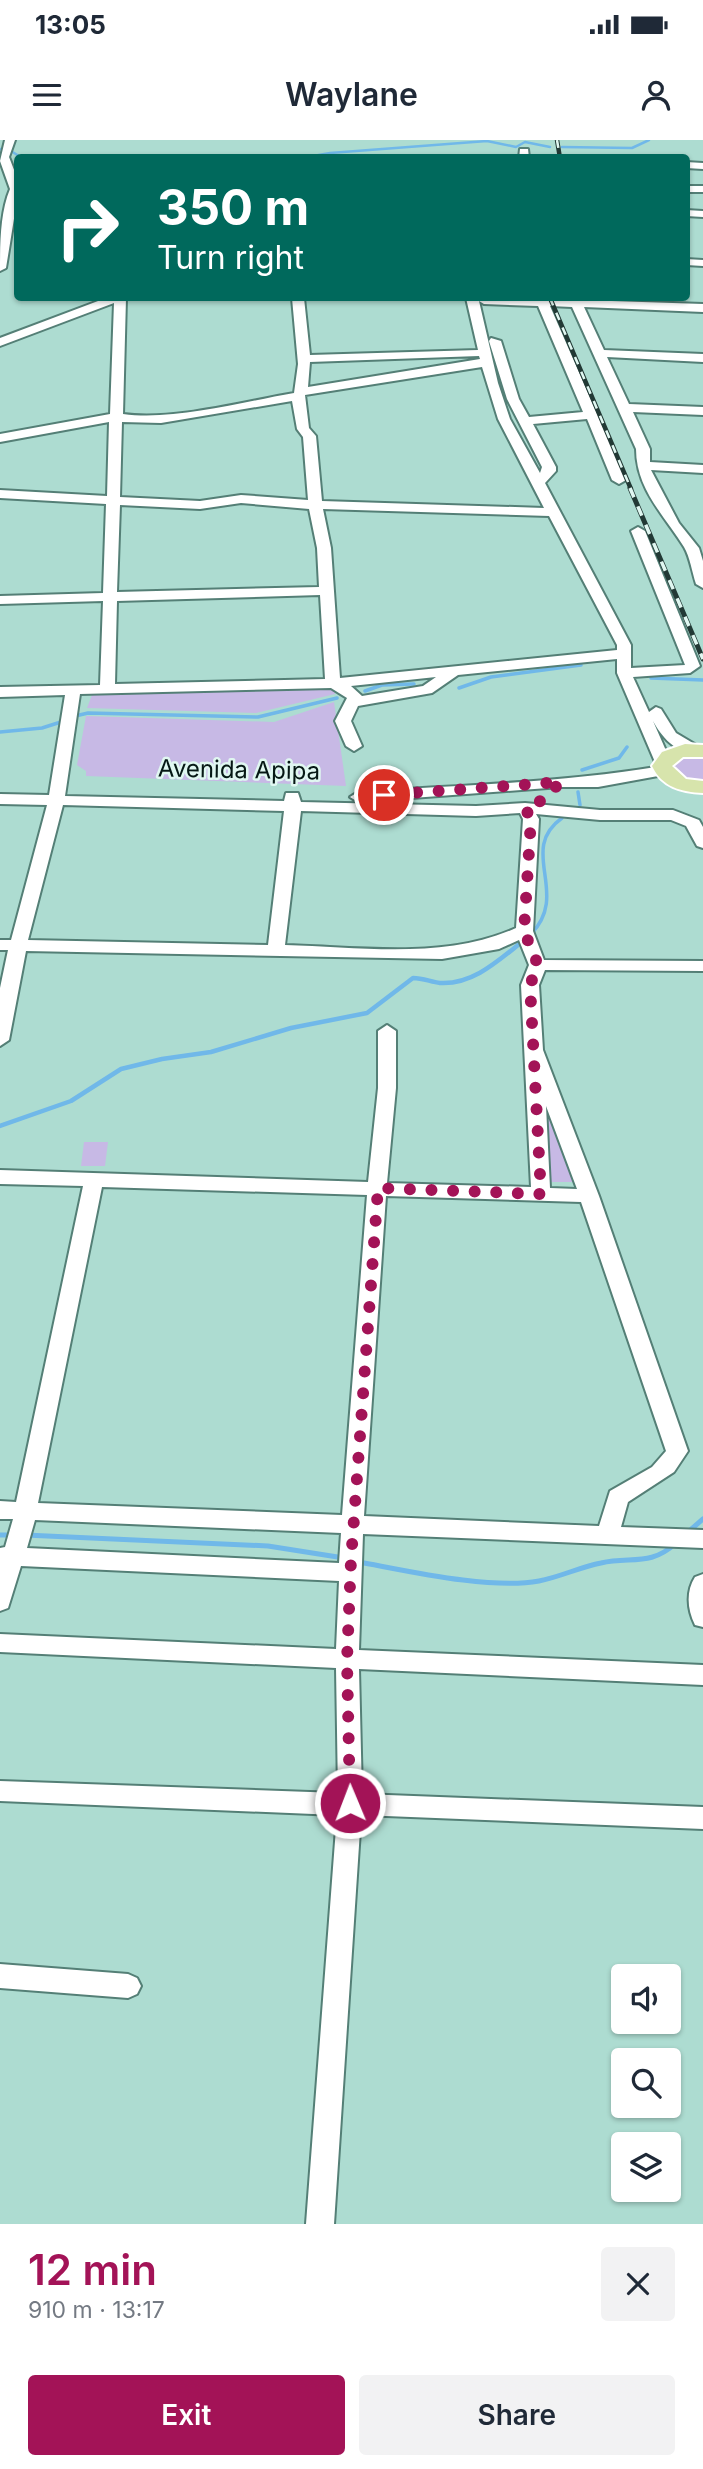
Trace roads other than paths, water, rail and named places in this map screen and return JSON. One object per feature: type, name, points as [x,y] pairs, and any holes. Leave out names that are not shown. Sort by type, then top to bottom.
[{"type":"main road","points":[[699,750],[675,752],[667,772],[701,789]]},
{"type":"street","points":[[10,140],[4,157],[14,180]]},
{"type":"street","points":[[0,268],[9,198]]},
{"type":"street","points":[[0,342],[110,301]]},
{"type":"street","points":[[107,690],[118,301]]},
{"type":"street","points":[[298,301],[303,359],[300,394]]},
{"type":"street","points":[[480,301],[486,357],[504,419],[570,543],[569,553],[601,630],[611,645],[623,654],[667,772]]},
{"type":"street","points":[[481,301],[498,355],[524,421],[549,467],[549,471],[537,484]]},
{"type":"street","points":[[542,301],[619,480]]},
{"type":"street","points":[[575,301],[643,449],[643,466],[656,498],[692,548],[702,581]]},
{"type":"street","points":[[591,301],[703,308]]},
{"type":"street","points":[[598,353],[703,358]]},
{"type":"street","points":[[0,438],[116,416],[138,420],[161,419],[486,357]]},
{"type":"street","points":[[303,359],[486,357]]},
{"type":"street","points":[[300,394],[309,398],[315,429],[309,436],[316,508],[324,548],[333,683]]},
{"type":"street","points":[[624,408],[703,411]]},
{"type":"street","points":[[524,421],[591,415]]},
{"type":"street","points":[[643,466],[703,469]]},
{"type":"street","points":[[0,494],[200,505],[241,499],[316,508],[515,521],[528,512],[554,512]]},
{"type":"street","points":[[630,672],[690,669],[693,663],[638,531]]},
{"type":"street","points":[[0,600],[327,590]]},
{"type":"street","points":[[0,692],[333,683],[623,654]]},
{"type":"street","points":[[354,702],[427,690],[455,671]]},
{"type":"street","points":[[630,672],[665,733],[686,747],[699,750]]},
{"type":"street","points":[[333,683],[351,692],[354,702],[343,721],[354,746]]},
{"type":"street","points":[[0,1033],[4,992],[19,946],[57,796],[74,690]]},
{"type":"street","name":"Avenida Apipa","points":[[292,802],[561,782],[601,786],[647,782],[667,772]]},
{"type":"street","points":[[541,1194],[530,985],[538,965],[524,931],[531,819],[525,808],[539,802],[561,782]]},
{"type":"street","name":"Avenida Apipa","points":[[0,789],[57,796]]},
{"type":"street","name":"Avenida Apipa","points":[[0,799],[57,796],[292,802],[476,811],[525,808],[600,815],[673,815],[693,823],[703,843]]},
{"type":"street","points":[[276,953],[292,802]]},
{"type":"street","points":[[0,945],[276,953],[450,953],[493,945],[524,931]]},
{"type":"street","points":[[538,965],[703,966]]},
{"type":"street","points":[[320,2224],[350,1803],[347,1660],[352,1525],[387,1088],[387,1031]]},
{"type":"street","points":[[534,1051],[589,1196],[677,1451],[673,1462],[666,1469],[618,1497],[607,1537]]},
{"type":"street","points":[[0,1177],[589,1196]]},
{"type":"street","points":[[0,1602],[6,1556],[19,1543],[93,1179]]},
{"type":"street","points":[[0,1510],[703,1539]]},
{"type":"street","points":[[6,1556],[351,1573]]},
{"type":"street","points":[[0,1643],[703,1675]]},
{"type":"street","points":[[0,1791],[703,1818]]},
{"type":"street","points":[[0,1976],[128,1986]]},
{"type":"waterway","points":[[562,147],[632,148],[649,140]]},
{"type":"waterway","points":[[324,154],[487,141],[516,147],[525,142],[550,147]]},
{"type":"waterway","points":[[0,149],[16,154]]},
{"type":"waterway","points":[[459,688],[491,677],[581,665]]},
{"type":"waterway","points":[[651,678],[703,680]]},
{"type":"waterway","points":[[365,691],[382,685],[414,684]]},
{"type":"waterway","points":[[71,717],[88,713],[258,717],[337,698]]},
{"type":"waterway","points":[[0,732],[42,728],[64,721]]},
{"type":"waterway","points":[[582,770],[619,758],[627,747]]},
{"type":"waterway","points":[[578,792],[580,805]]},
{"type":"waterway","points":[[531,934],[542,919],[546,903],[544,844],[549,830],[562,818]]},
{"type":"waterway","points":[[0,1126],[71,1101],[121,1069],[162,1059],[211,1052],[291,1028],[367,1013],[413,978],[440,983],[464,980],[485,970],[523,941]]},
{"type":"waterway","points":[[688,1532],[703,1519]]},
{"type":"waterway","points":[[0,1535],[13,1535]]},
{"type":"waterway","points":[[25,1535],[268,1546],[344,1558]]},
{"type":"waterway","points":[[359,1562],[449,1578],[519,1583],[539,1581],[601,1563],[649,1558],[676,1543]]},
{"type":"railway","points":[[557,140],[559,154]]},
{"type":"railway","points":[[551,301],[631,489]]},
{"type":"railway","points":[[630,488],[703,659]]}]
